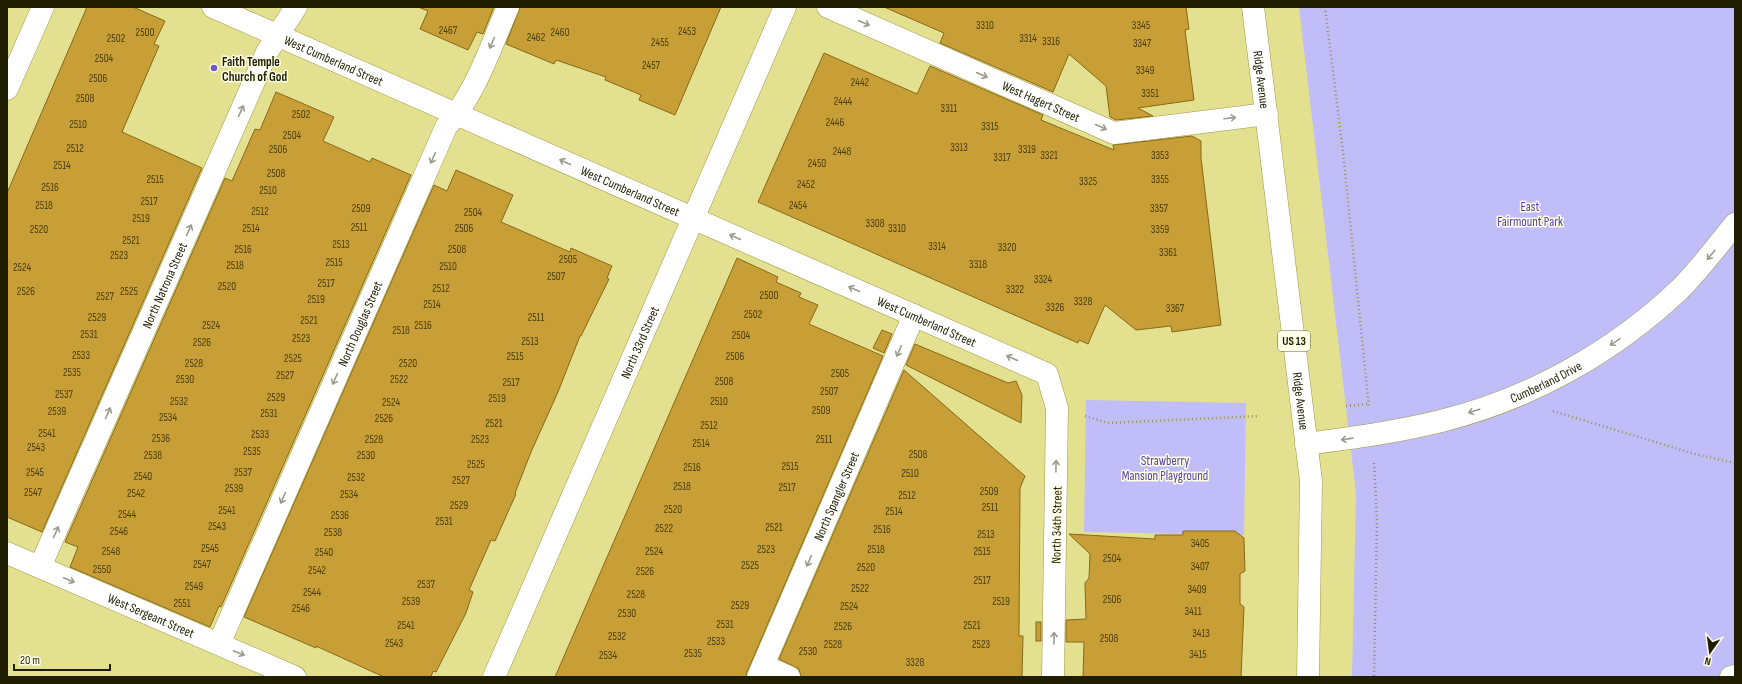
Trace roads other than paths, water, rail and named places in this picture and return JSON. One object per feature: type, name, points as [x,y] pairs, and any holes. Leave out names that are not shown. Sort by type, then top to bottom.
[{"type":"street","points":[[7,90],[43,7]]},
{"type":"street","name":"West Cumberland Street","points":[[214,7],[1047,374]]},
{"type":"street","name":"North Natrona Street","points":[[40,567],[267,52],[296,7]]},
{"type":"street","name":"North Douglas Street","points":[[219,644],[446,127],[458,114],[474,84],[508,7]]},
{"type":"street","name":"North 33rd Street","points":[[494,677],[785,7]]},
{"type":"street","name":"West Hagert Street","points":[[828,7],[1114,133],[1267,114]]},
{"type":"street","name":"Ridge Avenue","points":[[1254,7],[1306,444],[1311,498],[1308,677]]},
{"type":"street","name":"Cumberland Drive","points":[[1306,444],[1372,435],[1435,423],[1476,411],[1549,381],[1585,362],[1619,340],[1649,316],[1680,288],[1708,258],[1735,224]]},
{"type":"street","name":"North Spangler Street","points":[[761,671],[914,315]]},
{"type":"street","name":"North 34th Street","points":[[1047,374],[1057,408],[1054,677]]},
{"type":"street","name":"West Sergeant Street","points":[[7,553],[295,677]]},
{"type":"street","points":[[761,671],[789,677]]},
{"type":"street","points":[[1731,677],[1735,676]]},
{"type":"place","name":"Faith Temple Church of God","points":[[214,68]]},
{"type":"park label","name":"East Fairmount Park","points":[[1530,214]]},
{"type":"park label","name":"Strawberry Mansion Playground","points":[[1165,468]]}]
